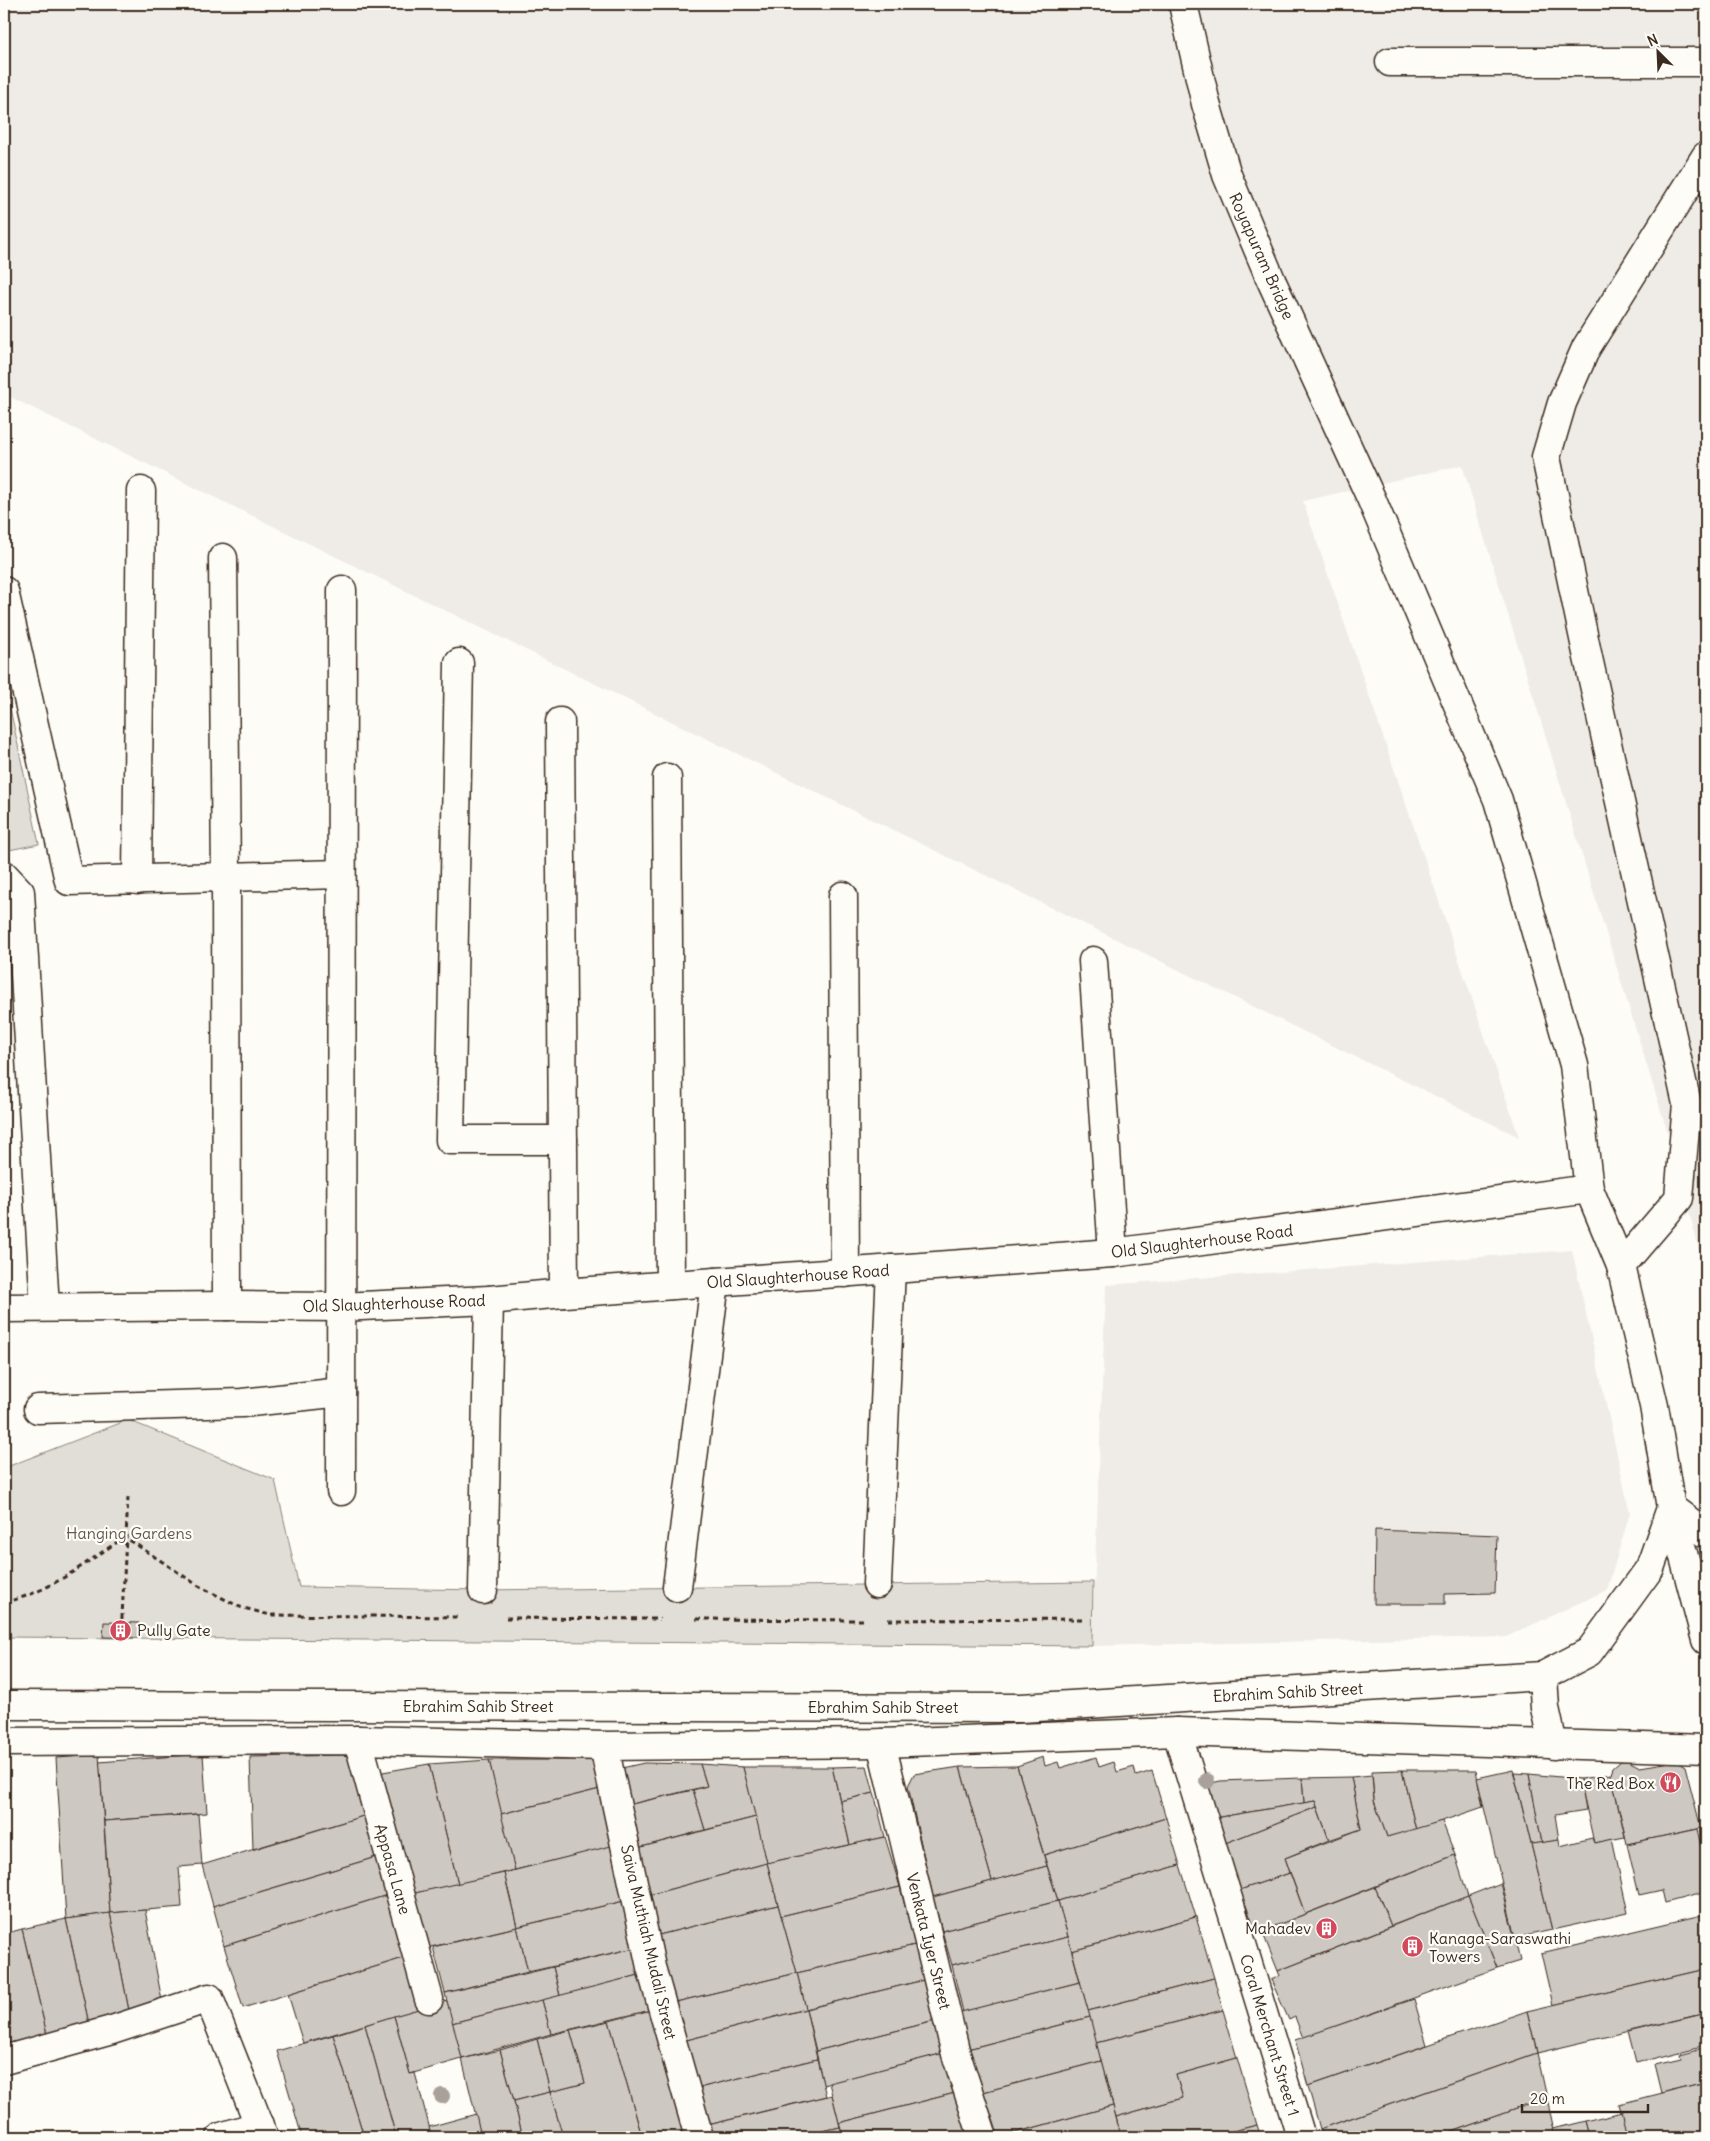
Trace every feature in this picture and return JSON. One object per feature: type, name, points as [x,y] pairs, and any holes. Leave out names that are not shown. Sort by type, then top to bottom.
[{"type":"street","name":"Royapuram Bridge","points":[[1183,4],[1206,104],[1227,175],[1271,280],[1371,498],[1498,800],[1574,1065],[1589,1189],[1621,1266],[1654,1406],[1671,1508],[1706,1640]]},
{"type":"street","points":[[1390,62],[1706,62]]},
{"type":"street","points":[[1621,1266],[1679,1198],[1687,1104],[1587,653],[1546,457],[1562,404],[1586,348],[1706,156]]},
{"type":"street","points":[[137,880],[141,491]]},
{"type":"street","points":[[223,558],[227,1306]]},
{"type":"street","points":[[341,1491],[342,590]]},
{"type":"street","points":[[4,591],[69,881],[341,874]]},
{"type":"street","points":[[460,663],[450,1140],[563,1140]]},
{"type":"street","points":[[560,722],[564,1293]]},
{"type":"street","points":[[667,778],[670,1285]]},
{"type":"street","points":[[4,875],[20,892],[45,1307]]},
{"type":"street","points":[[842,896],[845,1273]]},
{"type":"street","points":[[1094,961],[1113,1253]]},
{"type":"street","name":"Old Slaughterhouse Road","points":[[4,1308],[340,1307],[489,1300],[1113,1253],[1589,1189]]},
{"type":"street","points":[[877,1584],[891,1269]]},
{"type":"street","points":[[677,1587],[715,1282]]},
{"type":"street","points":[[483,1590],[489,1300]]},
{"type":"street","points":[[38,1409],[242,1404],[341,1392]]},
{"type":"street","points":[[1671,1508],[1706,1534]]},
{"type":"street","name":"Ebrahim Sahib Street","points":[[4,1705],[1021,1708],[1543,1676],[1589,1652],[1650,1568],[1671,1508]]},
{"type":"street","points":[[1543,1676],[1545,1708],[1552,1746]]},
{"type":"street","name":"Ebrahim Sahib Street","points":[[4,1742],[358,1740],[604,1746],[881,1744],[1177,1732],[1552,1746],[1706,1749]]},
{"type":"street","name":"Coral Merchant Street 1","points":[[1177,1732],[1301,2137]]},
{"type":"street","name":"Appasa Lane","points":[[358,1740],[429,1999]]},
{"type":"street","name":"Venkata Iyer Street","points":[[881,1744],[956,2054],[983,2137]]},
{"type":"street","name":"Saiva Muthiah Mudali Street","points":[[604,1746],[651,1967],[699,2137]]},
{"type":"street","points":[[4,2060],[112,2030],[208,1998],[262,2131],[221,2137]]},
{"type":"path","points":[[121,1638],[128,1497]]},
{"type":"path","points":[[4,1602],[16,1600],[44,1589],[125,1537]]},
{"type":"path","points":[[125,1537],[197,1585],[240,1607],[270,1615],[461,1617]]},
{"type":"path","points":[[500,1618],[663,1619]]},
{"type":"path","points":[[692,1619],[866,1620]]},
{"type":"path","points":[[886,1620],[1084,1619]]},
{"type":"shaded area","points":[[4,4],[1706,4],[1706,1275],[1668,1134],[1462,465],[1303,501],[1519,1137],[4,394]]},
{"type":"shaded area","points":[[1572,1250],[1630,1513],[1607,1590],[1506,1637],[1092,1646],[1106,1285]]},
{"type":"green space","points":[[4,680],[39,844],[4,851]]},
{"type":"green space","name":"Hanging Gardens","points":[[128,1420],[275,1480],[299,1587],[483,1590],[1093,1582],[1092,1646],[4,1637],[4,1468]]},
{"type":"building","points":[[1375,1530],[1497,1535],[1495,1593],[1445,1594],[1445,1604],[1374,1604]]},
{"type":"building","name":"Pully Gate","points":[[104,1622],[139,1623],[138,1638],[103,1637]]},
{"type":"building","points":[[203,1754],[207,1813],[104,1821],[99,1762]]},
{"type":"building","points":[[99,1755],[110,1913],[66,1919],[56,1758]]},
{"type":"building","points":[[344,1755],[352,1758],[370,1814],[253,1849],[250,1757]]},
{"type":"building","points":[[1043,1757],[1045,1766],[1058,1762],[1060,1768],[1096,1757],[1099,1767],[1114,1762],[1117,1772],[1134,1767],[1136,1776],[1152,1771],[1166,1818],[1044,1855],[1017,1766]]},
{"type":"building","points":[[489,1760],[593,1760],[600,1789],[501,1814]]},
{"type":"building","points":[[489,1760],[515,1870],[458,1884],[429,1764]]},
{"type":"building","points":[[1621,1761],[1628,1761],[1640,1767],[1677,1761],[1685,1766],[1701,1828],[1627,1844],[1611,1774],[1613,1768]]},
{"type":"building","points":[[644,1763],[700,1764],[707,1786],[623,1806],[613,1770]]},
{"type":"building","points":[[429,1764],[458,1884],[406,1895],[377,1773]]},
{"type":"building","points":[[700,1764],[743,1767],[756,1817],[705,1830],[693,1790],[707,1786]]},
{"type":"building","points":[[867,1766],[874,1793],[840,1801],[832,1767]]},
{"type":"building","points":[[1017,1766],[1047,1866],[992,1881],[960,1767]]},
{"type":"building","points":[[743,1767],[832,1767],[850,1845],[767,1863]]},
{"type":"building","points":[[960,1767],[992,1881],[933,1897],[908,1786],[914,1774]]},
{"type":"building","points":[[1402,1770],[1416,1830],[1387,1837],[1374,1801],[1372,1771]]},
{"type":"building","points":[[1402,1770],[1476,1770],[1483,1807],[1416,1830]]},
{"type":"building","points":[[1513,1770],[1552,1930],[1515,1938],[1477,1778]]},
{"type":"building","points":[[1514,1773],[1529,1774],[1542,1843],[1531,1844]]},
{"type":"building","points":[[1529,1774],[1580,1779],[1586,1810],[1555,1815],[1559,1840],[1542,1843]]},
{"type":"building","points":[[1611,1774],[1625,1837],[1594,1843],[1580,1779]]},
{"type":"building","points":[[1372,1775],[1374,1801],[1387,1837],[1442,1821],[1455,1855],[1305,1914],[1285,1858],[1361,1829],[1351,1777]]},
{"type":"building","points":[[1351,1777],[1361,1829],[1329,1840],[1315,1801],[1304,1803],[1302,1778]]},
{"type":"building","points":[[1302,1778],[1304,1803],[1214,1818],[1208,1786],[1212,1783],[1220,1781]]},
{"type":"building","points":[[600,1789],[614,1846],[515,1870],[501,1814]]},
{"type":"building","points":[[693,1790],[705,1830],[634,1849],[623,1806]]},
{"type":"building","points":[[874,1793],[885,1837],[850,1845],[840,1801]]},
{"type":"building","points":[[1315,1801],[1317,1807],[1223,1844],[1214,1818]]},
{"type":"building","points":[[1317,1807],[1329,1840],[1285,1858],[1290,1873],[1240,1890],[1223,1844]]},
{"type":"building","points":[[198,1814],[202,1865],[179,1867],[182,1907],[110,1913],[104,1821]]},
{"type":"building","points":[[370,1814],[383,1855],[213,1906],[202,1865]]},
{"type":"building","points":[[756,1817],[767,1863],[645,1896],[634,1849]]},
{"type":"building","points":[[1166,1818],[1180,1865],[1058,1901],[1044,1855]]},
{"type":"building","points":[[1697,1829],[1706,1868],[1706,1892],[1665,1903],[1662,1890],[1639,1895],[1627,1844]]},
{"type":"building","points":[[885,1837],[900,1887],[781,1916],[767,1863]]},
{"type":"building","points":[[1592,1838],[1594,1843],[1612,1839],[1628,1913],[1552,1930],[1531,1844],[1559,1840],[1560,1846]]},
{"type":"building","points":[[611,1846],[624,1901],[517,1927],[504,1873]]},
{"type":"building","points":[[383,1855],[394,1893],[224,1946],[213,1906]]},
{"type":"building","points":[[1455,1855],[1468,1896],[1391,1926],[1375,1887]]},
{"type":"building","points":[[767,1863],[778,1905],[655,1936],[645,1896]]},
{"type":"building","points":[[1180,1865],[1196,1917],[1072,1951],[1058,1901]]},
{"type":"building","points":[[1047,1866],[1058,1901],[942,1931],[933,1897]]},
{"type":"building","points":[[504,1873],[517,1927],[422,1949],[406,1895]]},
{"type":"building","points":[[1290,1873],[1305,1914],[1257,1934],[1240,1890]]},
{"type":"building","points":[[4,1880],[8,1933],[4,1934]]},
{"type":"building","points":[[1501,1883],[1520,1961],[1497,1968],[1468,1896]]},
{"type":"building","points":[[900,1887],[915,1945],[797,1973],[781,1916]]},
{"type":"building","name":"Mahadev","points":[[1375,1887],[1391,1926],[1278,1971],[1262,1931]]},
{"type":"building","points":[[394,1893],[410,1956],[243,2008],[224,1946]]},
{"type":"building","name":"Kanaga-Saraswathi Towers","points":[[1468,1896],[1497,1968],[1303,2038],[1295,2017],[1289,2020],[1271,1980],[1280,1976],[1278,1971]]},
{"type":"building","points":[[624,1901],[635,1948],[528,1972],[517,1927]]},
{"type":"building","points":[[1058,1901],[1068,1937],[952,1965],[942,1931]]},
{"type":"building","points":[[778,1905],[797,1973],[672,2003],[655,1936]]},
{"type":"building","points":[[145,1910],[162,2001],[129,2011],[110,1913]]},
{"type":"building","points":[[110,1913],[129,2011],[89,2024],[66,1919]]},
{"type":"building","points":[[1706,1914],[1706,1969],[1553,2005],[1541,1953]]},
{"type":"building","points":[[1196,1917],[1214,1978],[1088,2011],[1072,1951]]},
{"type":"building","points":[[66,1919],[89,2024],[47,2035],[22,1929]]},
{"type":"building","points":[[517,1927],[528,1972],[445,1993],[433,1947]]},
{"type":"building","points":[[22,1929],[47,2035],[9,2045],[4,2021],[4,1934]]},
{"type":"building","points":[[1068,1937],[1080,1982],[963,2012],[952,1965]]},
{"type":"building","points":[[915,1945],[924,1980],[806,2009],[797,1973]]},
{"type":"building","points":[[635,1948],[643,1974],[560,1996],[553,1967]]},
{"type":"building","points":[[410,1956],[426,2007],[303,2043],[288,1994]]},
{"type":"building","points":[[553,1967],[560,1996],[452,2023],[445,1993]]},
{"type":"building","points":[[1706,1969],[1706,2013],[1537,2053],[1527,2011]]},
{"type":"building","points":[[797,1973],[806,2009],[683,2041],[672,2003]]},
{"type":"building","points":[[643,1974],[651,2010],[551,2034],[542,2000]]},
{"type":"building","points":[[1214,1978],[1223,2010],[1096,2043],[1088,2011]]},
{"type":"building","points":[[924,1980],[935,2021],[816,2051],[806,2009]]},
{"type":"building","points":[[1080,1982],[1090,2017],[964,2050],[953,2014]]},
{"type":"building","points":[[1414,1999],[1427,2045],[1308,2086],[1295,2040]]},
{"type":"building","points":[[542,2000],[551,2034],[462,2059],[452,2023]]},
{"type":"building","points":[[447,2001],[462,2059],[410,2074],[394,2016]]},
{"type":"building","points":[[806,2009],[817,2059],[695,2089],[683,2041]]},
{"type":"building","points":[[651,2010],[688,2131],[666,2137],[642,2137],[609,2021]]},
{"type":"building","points":[[1223,2010],[1237,2058],[1176,2075],[1183,2098],[1116,2117],[1096,2043]]},
{"type":"building","points":[[1527,2011],[1537,2053],[1320,2129],[1308,2086]]},
{"type":"building","points":[[1706,2013],[1706,2045],[1636,2063],[1628,2032]]},
{"type":"building","points":[[394,2016],[410,2074],[415,2073],[432,2137],[396,2137],[365,2025]]},
{"type":"building","points":[[1090,2017],[1101,2061],[976,2094],[964,2050]]},
{"type":"building","points":[[4,2021],[9,2045],[4,2047]]},
{"type":"building","points":[[609,2021],[642,2137],[563,2137],[550,2092],[585,2083],[570,2030]]},
{"type":"building","points":[[935,2021],[944,2053],[823,2085],[816,2051]]},
{"type":"building","points":[[365,2025],[396,2137],[364,2137],[333,2035]]},
{"type":"building","points":[[570,2030],[585,2083],[550,2092],[537,2039]]},
{"type":"building","points":[[333,2035],[364,2137],[302,2137],[277,2051]]},
{"type":"building","points":[[537,2039],[550,2092],[514,2101],[500,2050]]},
{"type":"building","points":[[1706,2047],[1706,2082],[1662,2093],[1655,2064],[1681,2058],[1680,2054]]},
{"type":"building","points":[[500,2050],[523,2137],[481,2137],[462,2059]]},
{"type":"building","points":[[944,2053],[959,2092],[839,2123],[829,2083]]},
{"type":"building","points":[[1537,2053],[1547,2098],[1437,2137],[1323,2137],[1320,2129]]},
{"type":"building","points":[[1237,2058],[1257,2125],[1210,2137],[1121,2137],[1116,2117],[1183,2098],[1176,2075]]},
{"type":"building","points":[[817,2059],[826,2096],[708,2125],[699,2088]]},
{"type":"building","points":[[1101,2061],[1113,2106],[1000,2137],[988,2137],[976,2094]]},
{"type":"building","points":[[1706,2082],[1706,2134],[1695,2137],[1628,2137],[1619,2104]]},
{"type":"building","points":[[550,2092],[563,2137],[523,2137],[514,2101]]},
{"type":"building","points":[[959,2092],[972,2137],[843,2137],[839,2123]]},
{"type":"building","points":[[832,2095],[840,2127],[798,2137],[711,2137],[708,2125]]},
{"type":"building","points":[[1547,2098],[1555,2135],[1548,2137],[1437,2137]]},
{"type":"building","points":[[1113,2106],[1121,2137],[1000,2137]]},
{"type":"building","points":[[1622,2112],[1628,2137],[1589,2137],[1585,2121]]},
{"type":"building","points":[[476,2114],[481,2137],[432,2137],[429,2127]]},
{"type":"building","points":[[1585,2121],[1589,2137],[1555,2137],[1553,2129]]},
{"type":"building","points":[[1257,2125],[1261,2137],[1210,2137]]},
{"type":"building","points":[[840,2127],[843,2137],[798,2137]]},
{"type":"place","name":"Pully Gate","points":[[121,1630]]},
{"type":"place","name":"The Red Box","points":[[1671,1783]]},
{"type":"place","name":"Mahadev","points":[[1327,1928]]},
{"type":"place","name":"Kanaga-Saraswathi Towers","points":[[1413,1947]]}]
